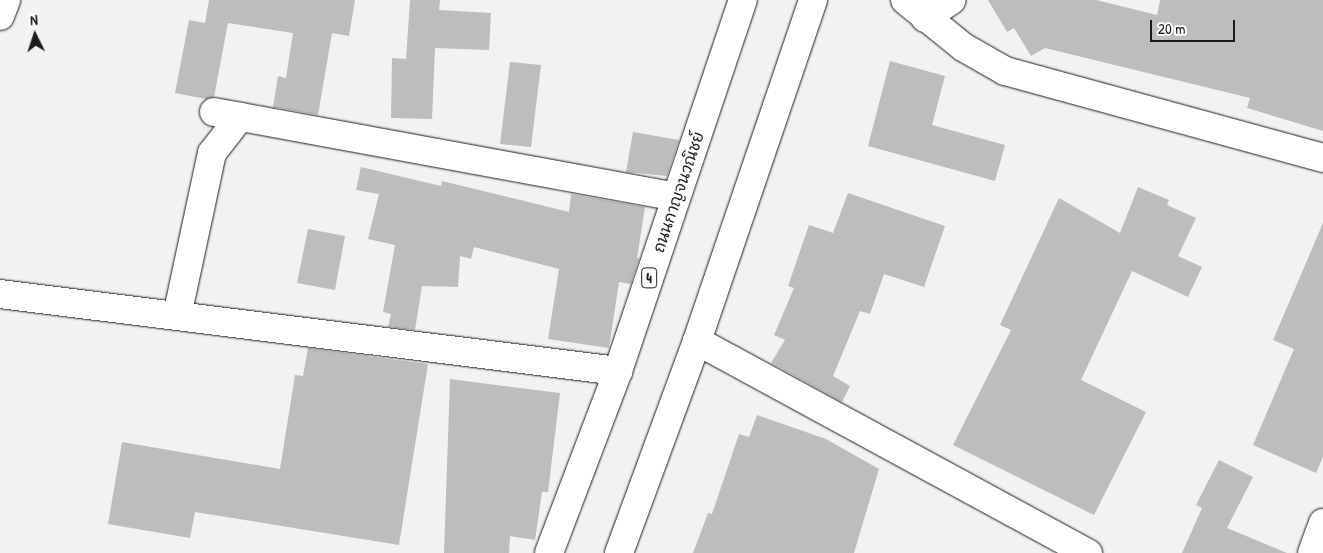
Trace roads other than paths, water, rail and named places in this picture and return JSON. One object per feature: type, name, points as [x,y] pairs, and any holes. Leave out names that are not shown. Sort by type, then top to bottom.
[{"type":"main road","points":[[0,16],[6,0]]},
{"type":"main road","name":"ถนนกาญจนวณิชย์","points":[[548,553],[618,370],[744,0]]},
{"type":"main road","points":[[915,9],[952,0]]},
{"type":"main road","points":[[619,553],[697,340],[814,4]]},
{"type":"main road","points":[[915,9],[963,47],[1005,71],[1323,158]]},
{"type":"main road","points":[[177,316],[212,153],[227,115],[676,197]]},
{"type":"main road","points":[[0,294],[618,370]]},
{"type":"main road","points":[[697,340],[1088,553]]},
{"type":"main road","points":[[1312,553],[1323,523]]}]
